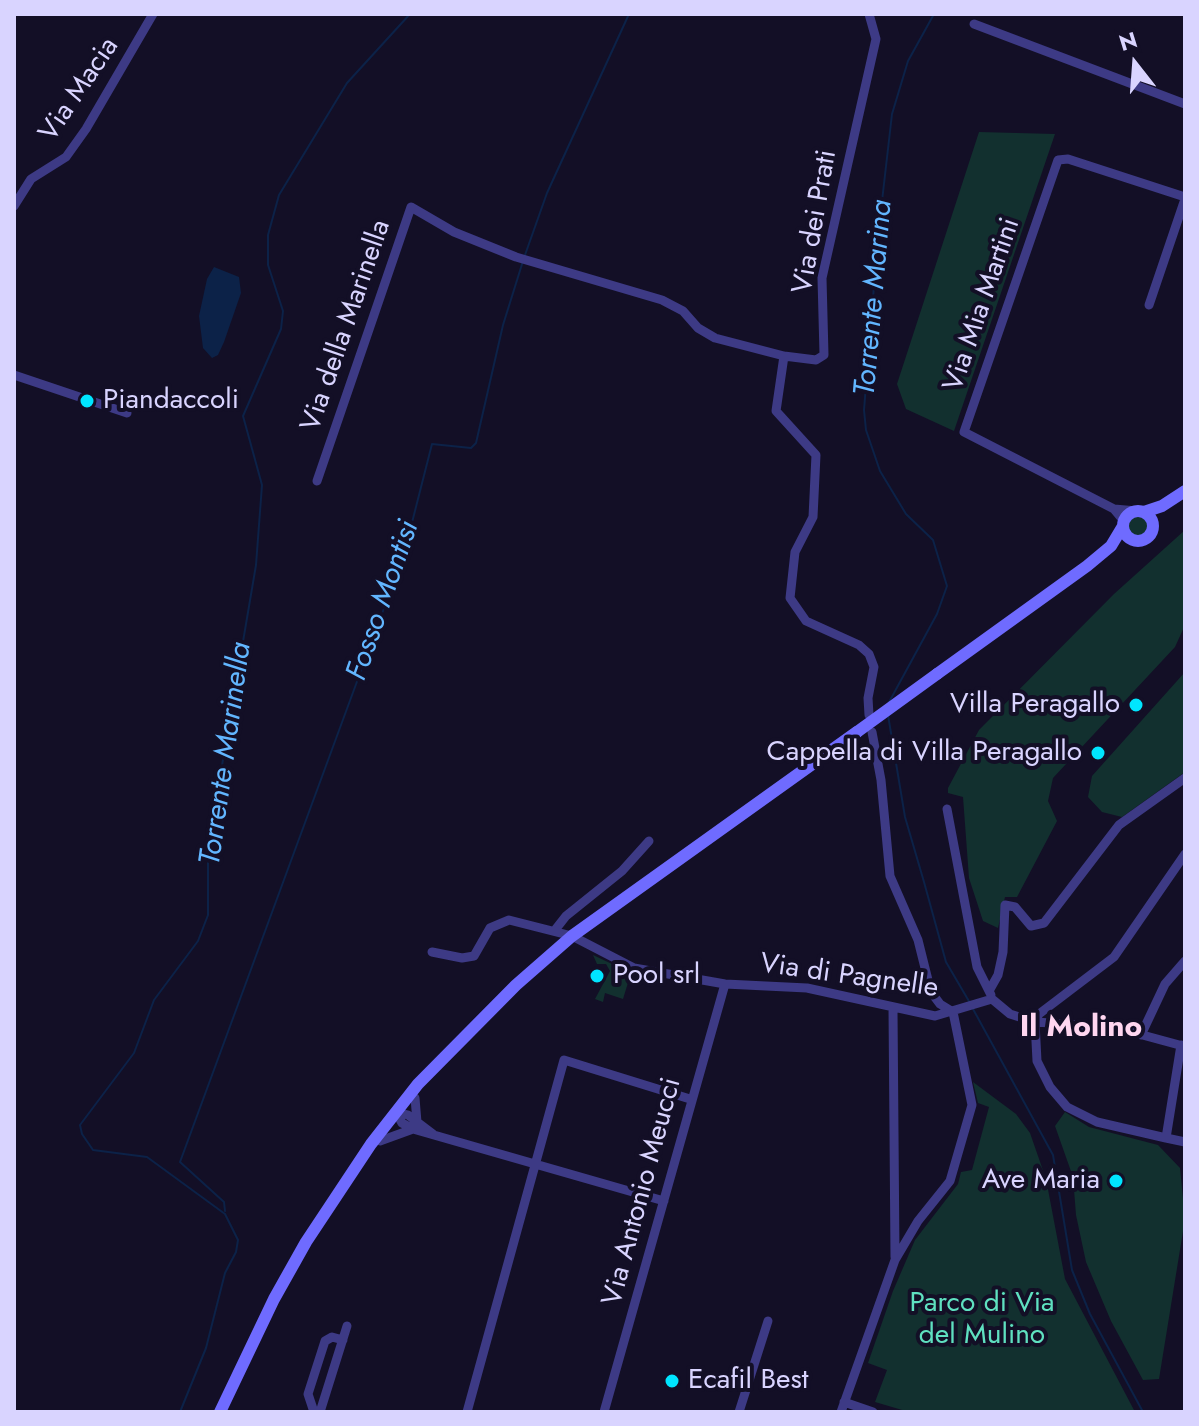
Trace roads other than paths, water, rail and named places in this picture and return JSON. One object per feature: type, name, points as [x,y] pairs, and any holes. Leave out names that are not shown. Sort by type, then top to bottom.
[{"type":"main road","points":[[1111,546],[1124,524],[1141,512],[1162,506],[1185,491]]},
{"type":"main road","points":[[220,1412],[274,1299],[306,1242],[359,1164],[440,1064],[516,985],[572,936],[749,805],[857,732],[1111,546],[1149,537],[1162,506]]},
{"type":"main road","points":[[1141,512],[1154,526]]},
{"type":"main road","points":[[1124,524],[1126,535],[1133,540]]},
{"type":"main road","points":[[359,1164],[440,1064]]},
{"type":"street","name":"Via Macia","points":[[14,206],[31,179],[66,157],[153,14]]},
{"type":"street","name":"Via dei Prati","points":[[784,356],[816,360],[824,355],[822,278],[876,39],[869,14]]},
{"type":"street","points":[[974,24],[1185,104]]},
{"type":"street","name":"Via Mia Martini","points":[[1141,512],[1114,509],[964,432],[1058,160],[1068,159],[1185,198]]},
{"type":"street","points":[[1149,305],[1185,198]]},
{"type":"street","name":"Via della Marinella","points":[[317,481],[411,207],[454,232],[516,257],[662,300],[683,311],[698,328],[715,338],[784,356]]},
{"type":"street","points":[[784,356],[776,411],[816,455],[813,517],[795,552],[790,598],[806,621],[859,645],[869,654],[874,667],[868,698],[869,715]]},
{"type":"street","points":[[14,375],[127,413]]},
{"type":"street","name":"Via Mia Martini","points":[[1114,509],[1124,524]]},
{"type":"street","points":[[872,732],[881,780],[884,844],[890,876],[918,940],[931,992],[956,1011],[972,1105],[950,1181],[918,1221],[895,1260],[843,1407],[873,1412]]},
{"type":"street","points":[[989,997],[1003,952],[1005,905],[1015,907],[1031,926],[1044,923],[1119,825],[1185,778]]},
{"type":"street","points":[[947,809],[977,967],[989,997],[1010,1014],[1035,1022],[1113,1027],[1183,1046],[1166,1138]]},
{"type":"street","points":[[555,930],[566,916],[622,871],[649,841]]},
{"type":"street","points":[[1185,854],[1114,957],[1039,1014],[1035,1022],[1037,1061],[1050,1087],[1067,1107],[1097,1122],[1185,1142]]},
{"type":"street","name":"Via di Pagnelle","points":[[432,952],[462,958],[474,956],[490,928],[509,920],[572,936],[634,968],[725,984],[807,988],[935,1016],[989,997]]},
{"type":"street","points":[[1141,1035],[1165,984],[1185,961]]},
{"type":"street","name":"Via Antonio Meucci","points":[[604,1412],[725,984]]},
{"type":"street","points":[[893,1009],[895,1260]]},
{"type":"street","points":[[467,1412],[564,1060],[690,1099]]},
{"type":"street","points":[[415,1098],[415,1126]]},
{"type":"street","points":[[399,1115],[433,1134],[664,1201]]},
{"type":"street","points":[[380,1141],[415,1126]]},
{"type":"street","points":[[739,1412],[768,1321]]},
{"type":"street","points":[[317,1407],[347,1326]]},
{"type":"street","points":[[317,1407],[308,1394],[325,1341],[332,1337],[343,1340]]},
{"type":"water","points":[[214,267],[239,277],[241,293],[224,342],[218,355],[212,358],[203,348],[199,316],[207,279]]},
{"type":"waterway","name":"Torrente Marinella","points":[[180,1412],[206,1348],[225,1273],[236,1252],[238,1240],[225,1214],[147,1157],[93,1150],[80,1125],[134,1053],[154,1000],[198,941],[208,915],[208,848],[256,565],[262,485],[243,416],[281,329],[283,311],[268,265],[268,235],[279,195],[347,83],[410,14]]},
{"type":"waterway","name":"Fosso Montisi","points":[[525,255],[547,193],[629,14]]},
{"type":"waterway","name":"Torrente Marina","points":[[888,704],[937,614],[947,586],[933,540],[906,514],[880,471],[866,430],[864,410],[878,236],[892,114],[908,61],[934,14]]},
{"type":"waterway","name":"Fosso Montisi","points":[[225,1211],[224,1202],[180,1162],[404,554],[432,444],[471,448],[476,443],[503,325],[523,261]]},
{"type":"waterway","name":"Torrente Marina","points":[[888,715],[905,817],[946,962],[970,1003]]},
{"type":"waterway","name":"Torrente Marina","points":[[973,1009],[1053,1155],[1072,1270],[1090,1314],[1143,1412]]},
{"type":"place","name":"Piandaccoli","points":[[87,401]]},
{"type":"place","name":"Villa Peragallo","points":[[1136,705]]},
{"type":"place","name":"Cappella di Villa Peragallo","points":[[1098,753]]},
{"type":"place","name":"Pool srl","points":[[597,976]]},
{"type":"place","name":"Ave Maria","points":[[1116,1181]]},
{"type":"place","name":"Ecafil Best","points":[[672,1381]]},
{"type":"district","name":"Il Molino","points":[[1081,1029]]},
{"type":"park label","name":"Parco di Via del Mulino","points":[[982,1320]]}]
